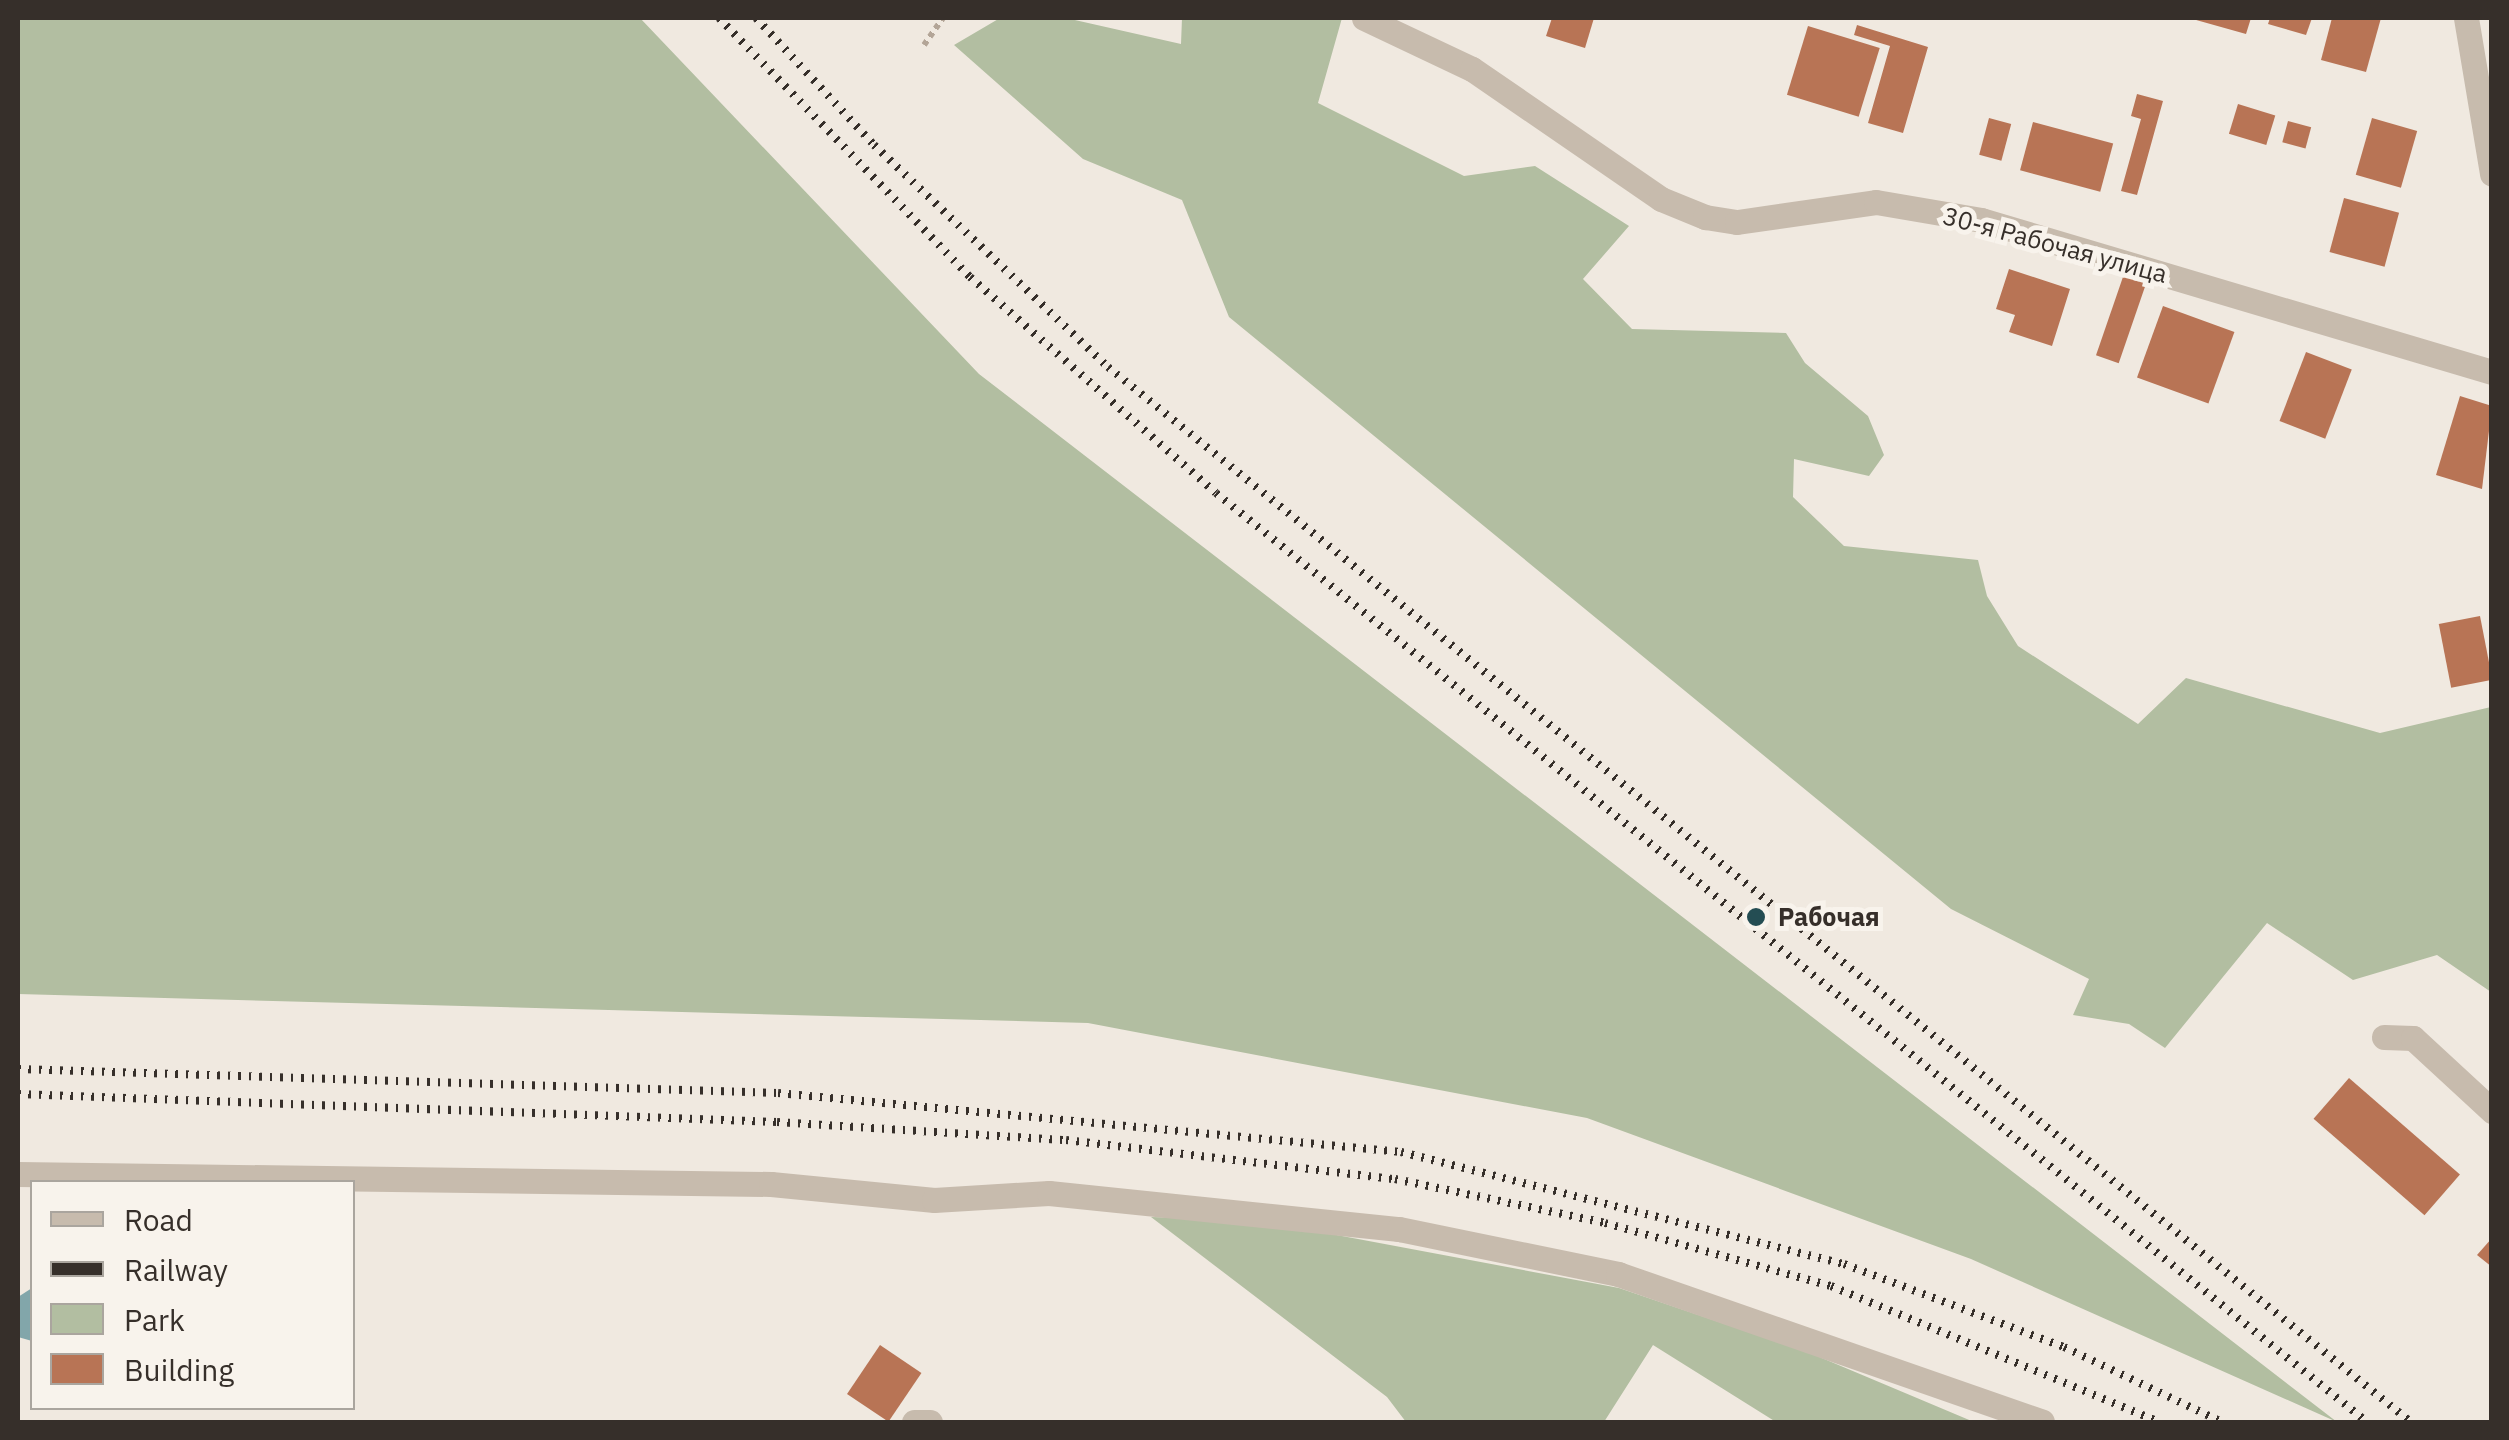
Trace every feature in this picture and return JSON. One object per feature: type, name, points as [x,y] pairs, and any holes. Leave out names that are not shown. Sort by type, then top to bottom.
[{"type":"street","name":"30-я Рабочая улица","points":[[1364,18],[1472,70],[1661,199],[1704,216],[1737,222],[1876,202],[1981,220],[2492,372]]},
{"type":"street","points":[[2466,18],[2492,174]]},
{"type":"street","points":[[2384,1038],[2413,1038],[2492,1111]]},
{"type":"street","points":[[18,1174],[771,1184],[934,1200],[1049,1193],[1399,1230],[1618,1274],[2042,1422]]},
{"type":"path","points":[[924,45],[944,18]]},
{"type":"green space","points":[[18,18],[640,18],[979,374],[2337,1422],[1971,1259],[1587,1118],[1088,1023],[18,994]]},
{"type":"green space","points":[[1000,18],[1066,18],[1181,44],[1182,18],[1342,18],[1318,103],[1464,176],[1535,166],[1629,226],[1583,279],[1632,329],[1786,333],[1805,363],[1868,416],[1884,455],[1869,476],[1794,459],[1793,497],[1844,546],[1978,560],[1987,596],[2018,646],[2138,724],[2186,678],[2380,733],[2491,707],[2491,992],[2437,955],[2353,980],[2267,923],[2165,1048],[2129,1024],[2073,1015],[2089,979],[1951,909],[1229,317],[1182,200],[1083,159],[954,45]]},
{"type":"green space","points":[[1151,1217],[1256,1220],[1619,1288],[1810,1353],[1974,1422],[1776,1422],[1653,1345],[1604,1422],[1406,1422],[1387,1397]]},
{"type":"water","points":[[30,1289],[30,1340],[18,1337],[18,1297]]},
{"type":"building","points":[[1552,18],[1594,18],[1585,48],[1546,36]]},
{"type":"building","points":[[2189,18],[2251,18],[2246,34]]},
{"type":"building","points":[[2270,18],[2312,18],[2306,35],[2268,24]]},
{"type":"building","points":[[2332,18],[2381,18],[2366,72],[2321,60]]},
{"type":"building","points":[[1857,25],[1928,47],[1903,133],[1868,123],[1890,46],[1854,35]]},
{"type":"building","points":[[1808,26],[1880,48],[1859,117],[1787,95]]},
{"type":"building","points":[[2137,94],[2163,101],[2137,195],[2121,191],[2141,119],[2131,116]]},
{"type":"building","points":[[2238,104],[2275,115],[2266,145],[2229,134]]},
{"type":"building","points":[[1989,118],[2011,124],[2001,161],[1979,155]]},
{"type":"building","points":[[2372,118],[2417,131],[2401,188],[2356,175]]},
{"type":"building","points":[[2288,121],[2311,127],[2305,148],[2282,142]]},
{"type":"building","points":[[2033,122],[2113,143],[2100,192],[2020,170]]},
{"type":"building","points":[[2344,198],[2399,213],[2385,267],[2330,252]]},
{"type":"building","points":[[2009,269],[2070,289],[2052,346],[2009,332],[2015,315],[1996,309]]},
{"type":"building","points":[[2124,274],[2147,282],[2119,363],[2096,355]]},
{"type":"building","points":[[2163,306],[2234,332],[2208,403],[2137,377]]},
{"type":"building","points":[[2306,352],[2352,370],[2325,439],[2279,421]]},
{"type":"building","points":[[2460,396],[2492,406],[2482,489],[2436,475]]},
{"type":"building","points":[[2480,616],[2492,680],[2451,688],[2439,624]]},
{"type":"building","points":[[2349,1078],[2460,1174],[2425,1215],[2314,1119]]},
{"type":"building","points":[[2492,1238],[2492,1267],[2477,1255]]},
{"type":"building","points":[[880,1345],[921,1373],[888,1422],[847,1394]]},
{"type":"railway","points":[[719,18],[970,277],[1216,493],[2367,1422]]},
{"type":"railway","points":[[756,18],[874,145],[1108,367],[2411,1422]]},
{"type":"railway","points":[[18,1069],[778,1093],[1401,1152],[1844,1264],[2064,1347],[2222,1422]]},
{"type":"railway","points":[[18,1094],[777,1122],[1066,1140],[1395,1179],[1605,1223],[1831,1286],[2160,1422]]},
{"type":"place","name":"Рабочая","points":[[1756,917]]}]
